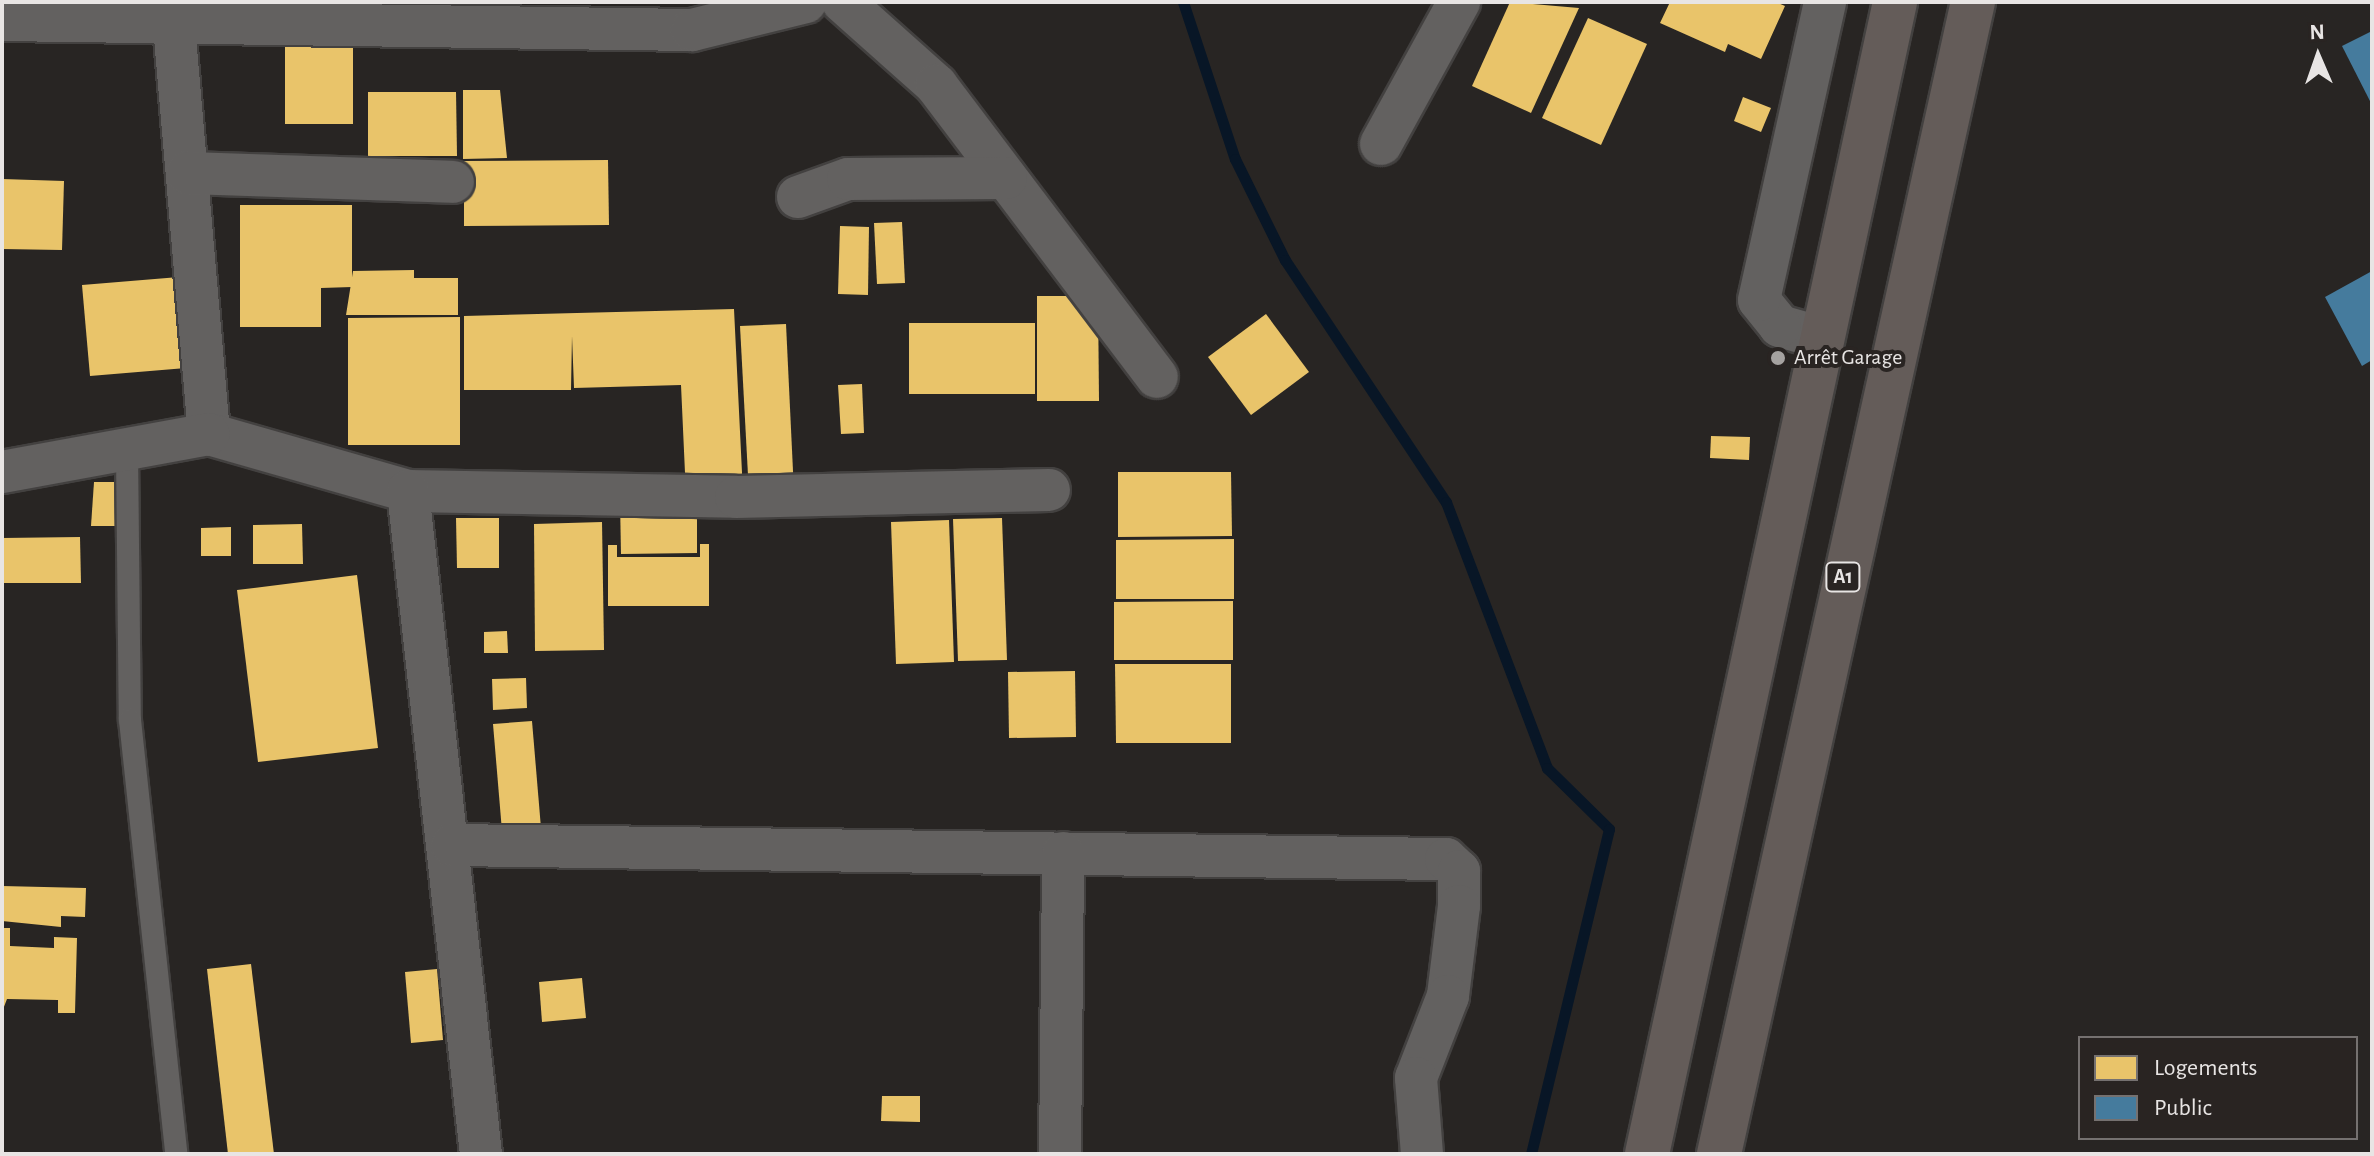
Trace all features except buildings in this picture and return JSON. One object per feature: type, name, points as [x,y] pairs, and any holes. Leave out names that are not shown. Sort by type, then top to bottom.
[{"type":"main road","points":[[1647,1154],[1895,2]]},
{"type":"main road","name":"A1","points":[[1719,1154],[1973,2]]},
{"type":"street","points":[[2,20],[172,11],[692,30],[806,2]]},
{"type":"street","points":[[843,2],[936,85],[1157,377]]},
{"type":"street","points":[[1381,144],[1459,2]]},
{"type":"street","points":[[1822,338],[1780,326],[1759,300],[1825,2]]},
{"type":"street","points":[[172,11],[209,434]]},
{"type":"street","points":[[187,173],[453,182]]},
{"type":"street","points":[[798,197],[848,179],[1006,178]]},
{"type":"street","points":[[2,472],[209,434],[408,491],[736,497],[1049,490]]},
{"type":"street","points":[[408,491],[452,845],[481,1154]]},
{"type":"street","points":[[452,845],[1446,859],[1459,871],[1459,906],[1448,996],[1416,1078],[1422,1154]]},
{"type":"street","points":[[1060,1154],[1063,853]]},
{"type":"lane","points":[[127,451],[130,720],[176,1154]]},
{"type":"waterway","points":[[1183,2],[1235,159],[1285,260],[1446,502],[1547,768],[1609,829],[1531,1154]]},
{"type":"place","name":"Arrêt Garage","points":[[1778,358]]}]
